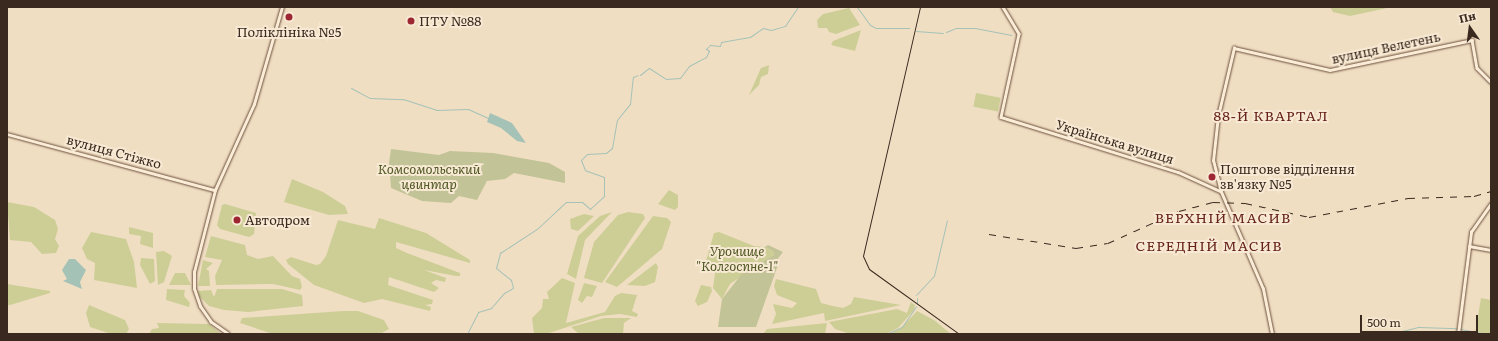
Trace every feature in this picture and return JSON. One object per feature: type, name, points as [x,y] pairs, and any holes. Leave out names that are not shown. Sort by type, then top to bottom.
[{"type":"street","points":[[228,334],[211,322],[200,306],[194,284],[195,267],[215,190],[254,104],[282,7]]},
{"type":"street","name":"Українська вулиця","points":[[1002,7],[1019,34],[1001,117],[1178,172],[1221,192]]},
{"type":"street","name":"вулиця Велетень","points":[[1221,192],[1214,165],[1213,146],[1234,48],[1330,70],[1472,40],[1477,68],[1491,82]]},
{"type":"street","name":"вулиця Стіжко","points":[[7,134],[215,190]]},
{"type":"street","points":[[1221,192],[1262,286],[1272,334]]},
{"type":"street","points":[[1458,334],[1469,246],[1474,225],[1491,203]]},
{"type":"street","points":[[1469,246],[1491,250]]},
{"type":"green space","points":[[1330,7],[1392,7],[1350,16],[1333,12]]},
{"type":"green space","points":[[849,8],[860,25],[836,34],[829,32],[827,28],[818,28],[817,20],[823,14]]},
{"type":"green space","points":[[861,30],[855,51],[831,45],[833,41]]},
{"type":"green space","points":[[769,65],[768,74],[761,77],[759,85],[749,95],[761,68]]},
{"type":"green space","points":[[976,93],[1001,98],[998,112],[973,107]]},
{"type":"green space","name":"Комсомольський цвинтар","points":[[391,149],[439,155],[450,151],[493,153],[549,163],[565,172],[565,183],[514,173],[505,179],[487,181],[477,200],[459,196],[451,203],[422,201],[391,188],[389,163]]},
{"type":"green space","points":[[292,179],[323,192],[345,206],[348,214],[329,215],[284,202]]},
{"type":"green space","points":[[669,190],[678,195],[678,207],[675,210],[658,204]]},
{"type":"green space","points":[[7,202],[34,207],[55,220],[58,229],[55,239],[59,246],[56,253],[42,254],[31,242],[10,240]]},
{"type":"green space","name":"Автодром","points":[[225,204],[256,213],[254,234],[249,237],[220,229],[217,225],[222,205]]},
{"type":"green space","points":[[612,212],[585,240],[576,279],[567,274],[578,236],[600,216]]},
{"type":"green space","points":[[628,212],[643,214],[645,218],[602,283],[584,278],[594,242],[618,215]]},
{"type":"green space","points":[[584,214],[594,216],[578,231],[571,229],[570,219]]},
{"type":"green space","points":[[653,216],[667,218],[671,222],[662,249],[617,287],[605,282]]},
{"type":"green space","points":[[379,218],[426,233],[470,260],[470,263],[396,242],[396,248],[460,273],[460,276],[456,276],[424,270],[446,278],[445,282],[436,280],[431,283],[439,288],[434,292],[389,277],[388,285],[433,300],[432,304],[425,305],[431,307],[430,311],[382,299],[364,303],[314,285],[288,264],[286,260],[291,257],[316,265],[320,264],[326,256],[338,220],[375,229]]},
{"type":"green space","points":[[129,227],[153,233],[153,248],[140,244],[141,236],[129,234]]},
{"type":"green space","points":[[91,232],[126,239],[134,262],[137,288],[94,280],[95,263],[87,259],[82,248]]},
{"type":"green space","name":"Урочище \"Колгоспне-1\"","points":[[719,232],[754,246],[765,247],[773,251],[774,255],[730,284],[722,299],[713,288],[715,273],[706,261],[714,233]]},
{"type":"green space","points":[[211,236],[245,245],[247,255],[258,259],[273,256],[292,276],[300,279],[302,287],[300,290],[273,284],[216,285],[215,276],[222,260],[205,257]]},
{"type":"green space","points":[[768,245],[783,252],[776,261],[778,265],[756,327],[718,327],[722,299],[741,275],[774,255],[773,251],[765,247]]},
{"type":"green space","points":[[164,251],[172,256],[164,282],[158,285],[156,252]]},
{"type":"green space","points":[[141,258],[154,259],[155,281],[150,284],[140,265]]},
{"type":"green space","points":[[203,260],[213,263],[206,269],[209,271],[210,286],[198,286]]},
{"type":"green space","points":[[656,263],[658,267],[655,282],[645,286],[627,285]]},
{"type":"green space","points":[[175,273],[185,273],[191,285],[169,285]]},
{"type":"green space","points":[[562,278],[575,283],[566,323],[605,312],[615,296],[621,293],[637,295],[632,311],[638,314],[637,317],[620,314],[601,316],[546,334],[534,334],[532,318],[542,308],[543,299],[549,299],[547,292]]},
{"type":"green space","name":"Урочище \"Колгоспне-1\"","points":[[776,279],[816,289],[821,303],[833,306],[843,308],[851,304],[854,297],[901,305],[825,321],[824,313],[772,324],[776,314],[773,304],[792,308],[797,303],[777,295],[774,286]]},
{"type":"green space","points":[[584,283],[597,286],[592,297],[587,296],[582,303],[578,300]]},
{"type":"green space","points":[[7,284],[50,291],[50,293],[7,305]]},
{"type":"green space","points":[[701,285],[711,287],[712,291],[707,302],[698,306],[695,301]]},
{"type":"green space","points":[[167,289],[185,290],[184,296],[190,303],[189,307],[166,300]]},
{"type":"green space","points":[[217,289],[282,289],[302,295],[303,306],[248,312],[224,310],[209,306],[199,296],[198,291],[211,290],[214,297]]},
{"type":"green space","points":[[1481,298],[1491,300],[1491,334],[1475,334]]},
{"type":"green space","points":[[911,302],[915,305],[914,310],[898,328],[886,334],[850,334],[835,329],[829,322],[897,309],[907,313]]},
{"type":"green space","points":[[89,305],[125,320],[129,329],[126,334],[111,334],[90,327],[86,313]]},
{"type":"green space","points":[[358,311],[384,320],[389,329],[380,334],[273,334],[240,323],[242,318]]},
{"type":"green space","points":[[917,311],[934,320],[951,334],[890,334],[902,327]]},
{"type":"green space","points":[[604,318],[631,318],[624,323],[623,334],[579,334],[571,327]]},
{"type":"green space","points":[[157,323],[209,324],[221,334],[149,334],[152,329],[159,328]]},
{"type":"green space","points":[[827,323],[825,334],[763,334],[767,329]]},
{"type":"shaded area","points":[[490,113],[512,123],[526,143],[517,141],[501,128],[487,122]]},
{"type":"shaded area","points":[[69,259],[75,259],[86,270],[80,282],[82,289],[63,281],[67,279],[62,270]]},
{"type":"waterway","points":[[640,75],[649,68],[666,79],[680,78],[689,66],[706,57],[709,51],[706,49],[710,45],[720,46],[721,42],[750,37],[763,28],[771,30],[785,26],[798,7]]},
{"type":"waterway","points":[[857,7],[870,25],[876,28],[909,28]]},
{"type":"waterway","points":[[946,32],[956,28],[975,28],[1011,35]]},
{"type":"waterway","points":[[916,31],[943,33]]},
{"type":"waterway","points":[[467,334],[478,312],[491,308],[504,293],[513,288],[511,280],[496,268],[500,253],[538,228],[566,202],[582,202],[590,209],[604,196],[604,177],[585,170],[581,160],[587,154],[606,153],[612,148],[617,120],[630,104],[633,77],[638,75]]},
{"type":"waterway","points":[[351,88],[370,98],[403,99],[436,110],[468,109],[488,118]]},
{"type":"waterway","points":[[916,295],[934,276],[947,220]]},
{"type":"waterway","points":[[917,298],[917,303]]},
{"type":"waterway","points":[[886,334],[902,327],[916,306]]},
{"type":"waterway","points":[[1390,334],[1419,327],[1457,328]]},
{"type":"waterway","points":[[1460,329],[1487,334]]},
{"type":"tram line","points":[[920,7],[863,256],[869,269],[959,334]]},
{"type":"railway","points":[[989,234],[1076,248],[1108,243],[1179,211],[1213,202],[1245,203],[1309,217],[1408,198],[1474,196],[1491,191]]},
{"type":"place","name":"Поліклініка №5","points":[[289,17]]},
{"type":"place","name":"ПТУ №88","points":[[411,21]]},
{"type":"place","name":"Поштове відділення зв'язку №5","points":[[1212,177]]},
{"type":"place","name":"Автодром","points":[[237,220]]},
{"type":"district","name":"88-Й КВАРТАЛ","points":[[1271,115]]},
{"type":"district","name":"ВЕРХНІЙ МАСИВ","points":[[1223,217]]},
{"type":"district","name":"СЕРЕДНІЙ МАСИВ","points":[[1209,245]]}]
